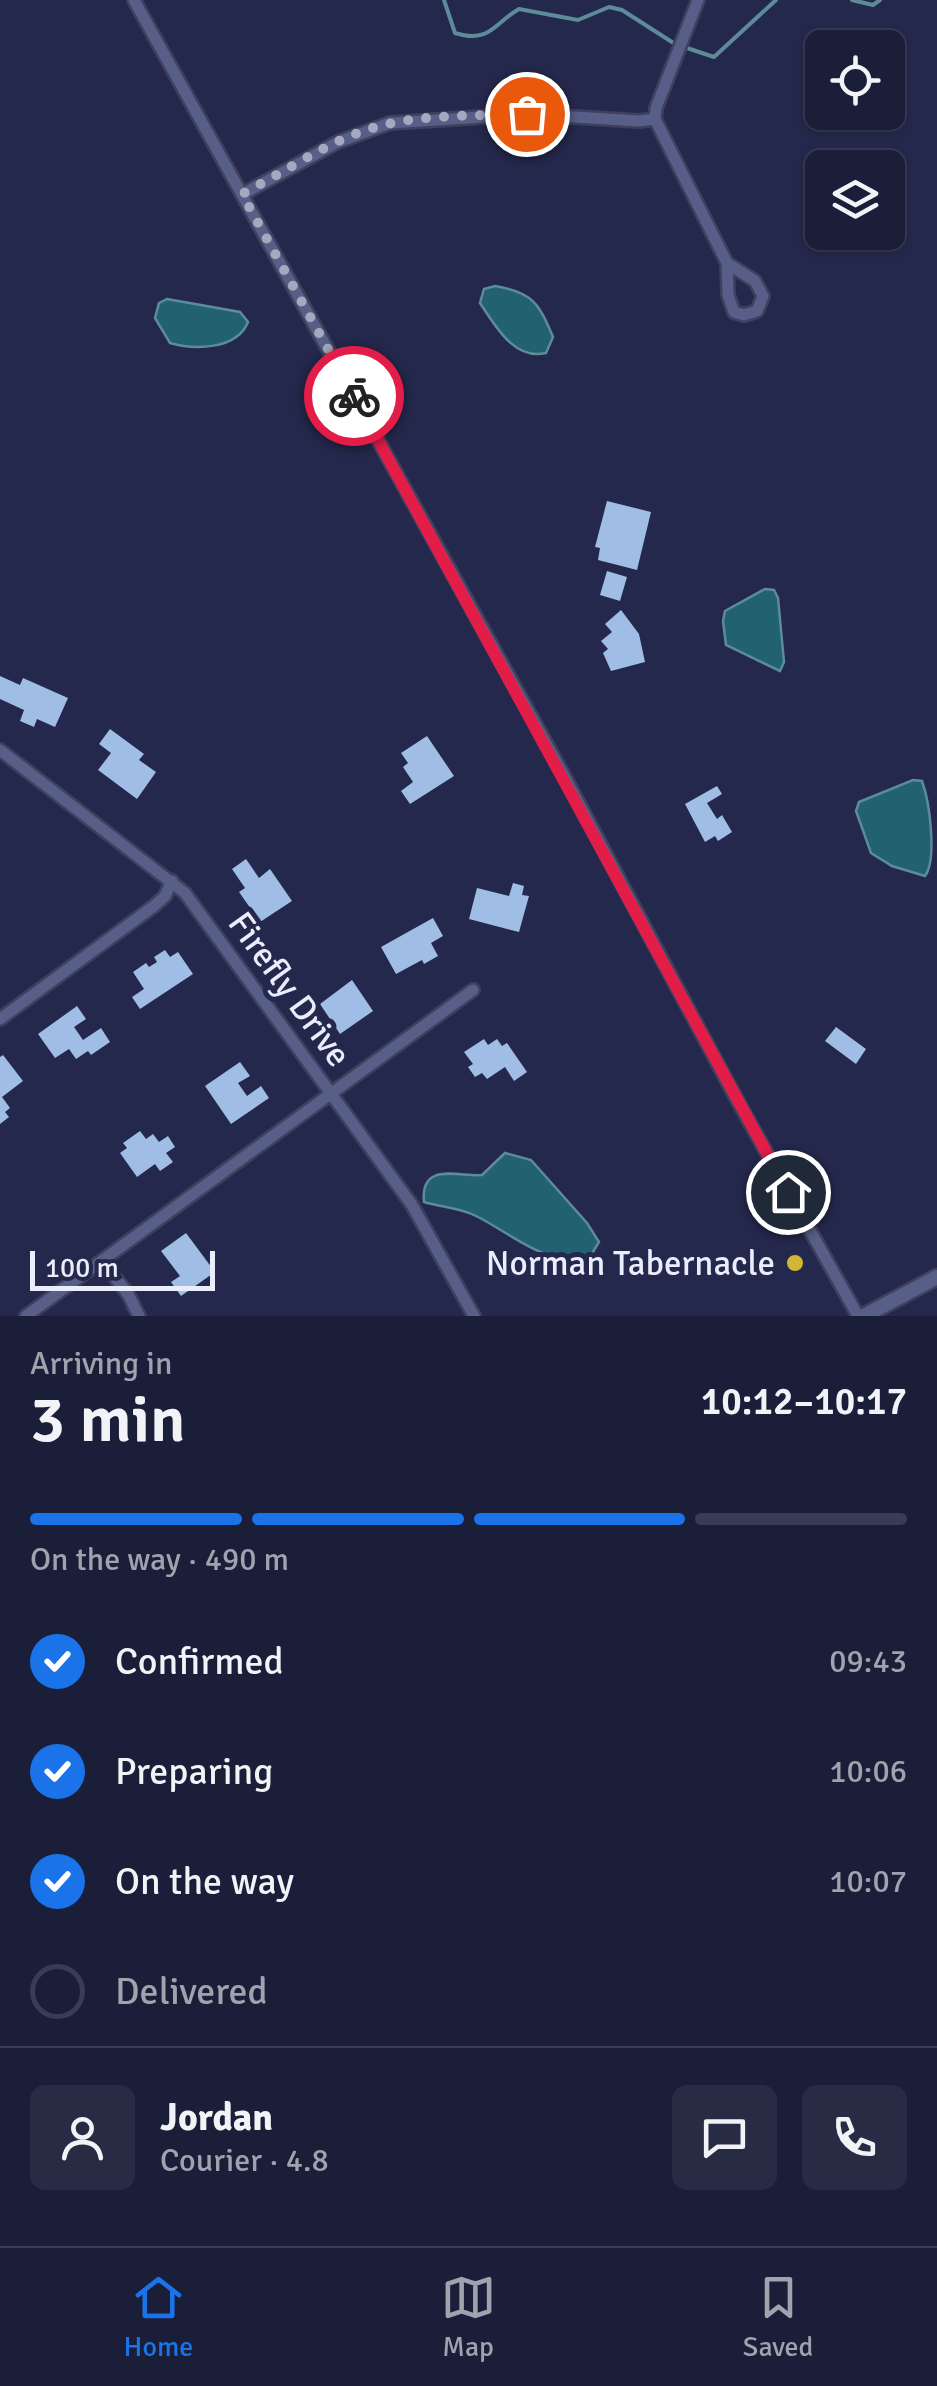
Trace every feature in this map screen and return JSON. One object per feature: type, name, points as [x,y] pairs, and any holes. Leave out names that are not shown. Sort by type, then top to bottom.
[{"type":"street","points":[[134,0],[861,1316],[937,1277]]},
{"type":"street","points":[[698,0],[655,119],[727,263]]},
{"type":"street","points":[[242,194],[338,142],[390,123],[527,114],[655,119]]},
{"type":"street","name":"Firefly Drive","points":[[0,750],[185,893],[423,1222],[474,1316]]},
{"type":"street","points":[[0,1019],[154,906],[172,882]]},
{"type":"street","points":[[26,1316],[473,990]]},
{"type":"street","points":[[102,1261],[128,1294],[138,1316]]},
{"type":"shaded area","points":[[495,286],[526,296],[539,308],[553,337],[546,353],[524,352],[499,331],[480,303],[484,289]]},
{"type":"shaded area","points":[[167,299],[240,312],[248,322],[235,338],[214,346],[170,343],[155,318],[159,303]]},
{"type":"shaded area","points":[[765,589],[774,590],[778,598],[784,662],[780,671],[726,645],[725,611]]},
{"type":"shaded area","points":[[913,780],[922,781],[930,817],[931,858],[925,876],[892,866],[871,853],[856,811],[859,802]]},
{"type":"shaded area","points":[[505,1153],[531,1160],[587,1223],[599,1242],[590,1257],[559,1258],[545,1254],[470,1213],[424,1202],[424,1189],[435,1176],[482,1175]]},
{"type":"building","points":[[607,501],[651,512],[637,570],[598,560],[600,548],[595,547]]},
{"type":"building","points":[[607,571],[627,577],[620,601],[600,595]]},
{"type":"building","points":[[621,610],[639,634],[645,662],[611,671],[603,653],[608,649],[601,641],[612,632],[605,624]]},
{"type":"building","points":[[0,676],[20,685],[23,678],[68,698],[55,727],[37,719],[34,727],[20,721],[24,710],[0,699]]},
{"type":"building","points":[[110,729],[144,754],[139,760],[156,772],[137,799],[98,770],[111,753],[99,744]]},
{"type":"building","points":[[427,736],[454,776],[410,804],[401,791],[413,782],[403,767],[408,763],[401,753]]},
{"type":"building","points":[[717,786],[722,794],[707,803],[717,819],[722,815],[732,832],[718,841],[715,836],[705,842],[685,804]]},
{"type":"building","points":[[246,859],[259,878],[270,869],[292,901],[260,922],[239,892],[245,888],[232,869]]},
{"type":"building","points":[[513,883],[524,886],[522,895],[529,896],[519,932],[469,919],[477,888],[509,896]]},
{"type":"building","points":[[433,918],[443,936],[431,943],[438,956],[396,974],[381,947]]},
{"type":"building","points":[[165,950],[170,957],[178,952],[193,974],[140,1009],[132,997],[144,989],[133,972],[146,963],[149,967],[157,962],[154,957]]},
{"type":"building","points":[[352,980],[373,1011],[340,1034],[320,1004]]},
{"type":"building","points":[[77,1006],[86,1019],[74,1027],[83,1040],[101,1028],[110,1042],[91,1055],[88,1051],[76,1059],[69,1049],[55,1058],[38,1034]]},
{"type":"building","points":[[836,1027],[866,1049],[856,1064],[825,1041]]},
{"type":"building","points":[[484,1039],[488,1045],[497,1039],[502,1046],[507,1043],[527,1072],[514,1081],[505,1067],[487,1079],[482,1073],[475,1077],[468,1067],[473,1064],[464,1052]]},
{"type":"building","points":[[3,1055],[23,1081],[2,1097],[10,1108],[5,1112],[9,1117],[0,1124],[0,1057]]},
{"type":"building","points":[[240,1062],[250,1076],[238,1083],[247,1096],[261,1086],[269,1098],[231,1124],[205,1086]]},
{"type":"building","points":[[140,1131],[146,1139],[153,1134],[159,1142],[168,1136],[175,1147],[166,1153],[173,1162],[160,1171],[155,1164],[137,1177],[120,1153],[127,1148],[123,1143]]},
{"type":"building","points":[[186,1233],[215,1272],[181,1296],[171,1282],[180,1276],[161,1251]]},
{"type":"waterway","points":[[444,0],[455,33],[467,36],[484,34],[519,9],[578,20],[609,7],[622,10],[675,44]]},
{"type":"waterway","points":[[684,47],[714,57],[776,0]]},
{"type":"waterway","points":[[852,0],[873,5],[880,0]]},
{"type":"way so far","points":[[354,396],[242,194],[338,142],[375,127],[415,120],[527,114]]},
{"type":"place","name":"Norman Tabernacle","points":[[795,1263]]},
{"type":"route","points":[[354,396],[788,1192]]}]
